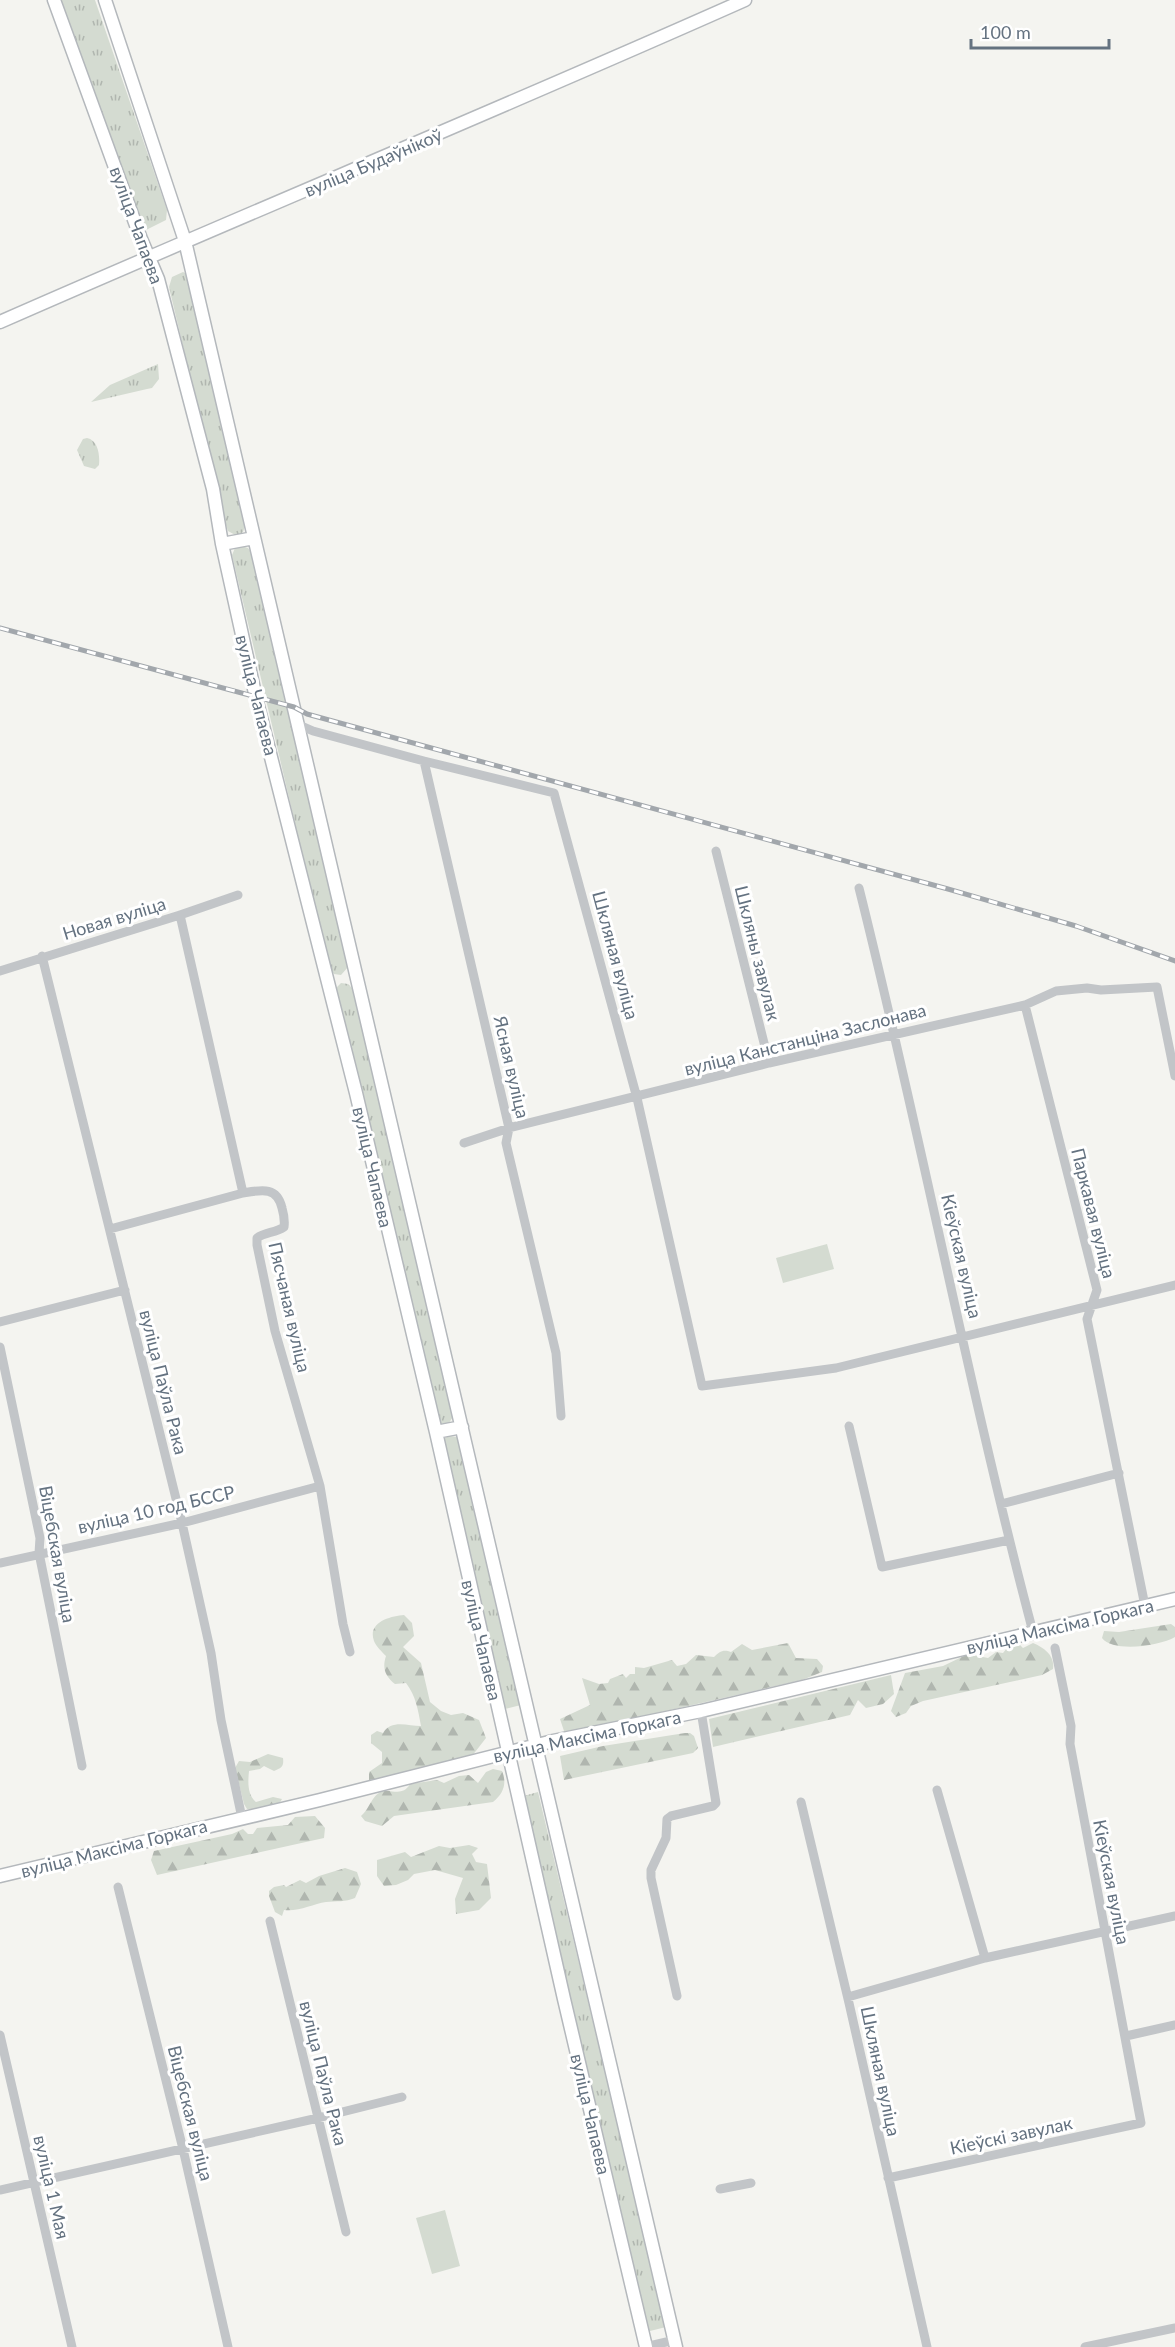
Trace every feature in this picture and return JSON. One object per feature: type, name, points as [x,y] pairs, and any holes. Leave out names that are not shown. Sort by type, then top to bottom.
[{"type":"main road","name":"вуліца Чапаева","points":[[54,0],[161,290],[213,489],[222,544],[256,698],[328,981],[436,1432],[646,2347]]},
{"type":"main road","name":"вуліца Чапаева","points":[[105,0],[185,241],[676,2343]]},
{"type":"main road","name":"вуліца Будаўнікоў","points":[[0,322],[454,128],[745,0]]},
{"type":"main road","points":[[222,544],[254,538]]},
{"type":"main road","points":[[436,1432],[462,1427]]},
{"type":"main road","name":"вуліца Максіма Горкага","points":[[0,1876],[537,1745],[701,1711],[1175,1599]]},
{"type":"street","name":"Шкляная вуліца","points":[[297,724],[313,731],[424,761],[554,793],[637,1098],[702,1386],[837,1368],[963,1336]]},
{"type":"street","name":"Ясная вуліца","points":[[424,761],[509,1128],[506,1143],[556,1353],[561,1416]]},
{"type":"street","name":"Шкляны завулак","points":[[716,851],[769,1063]]},
{"type":"street","name":"Кіеўская вуліца","points":[[859,888],[896,1033],[1009,1540],[1033,1632]]},
{"type":"street","name":"Новая вуліца","points":[[0,971],[238,895]]},
{"type":"street","points":[[110,1229],[243,1193],[180,915]]},
{"type":"street","name":"вуліца Паўла Рака","points":[[42,956],[182,1523],[211,1653],[220,1720],[242,1818]]},
{"type":"street","name":"вуліца Канстанціна Заслонава","points":[[464,1143],[509,1128],[637,1098],[769,1063],[1025,1005],[1056,991],[1156,987],[1175,1076]]},
{"type":"street","name":"Паркавая вуліца","points":[[1025,1005],[1097,1290],[1087,1319],[1145,1606]]},
{"type":"street","name":"Пясчаная вуліца","points":[[243,1193],[265,1190],[275,1193],[280,1201],[285,1220],[284,1227],[279,1231],[262,1234],[257,1238],[257,1245],[275,1330],[320,1485],[343,1624],[350,1652]]},
{"type":"street","points":[[963,1336],[1175,1285]]},
{"type":"street","points":[[0,1322],[125,1290]]},
{"type":"street","name":"Віцебская вуліца","points":[[0,1347],[40,1538],[39,1553],[82,1766]]},
{"type":"street","points":[[849,1426],[882,1567],[1009,1540]]},
{"type":"street","points":[[1001,1504],[1119,1473]]},
{"type":"street","name":"вуліца 10 год БССР","points":[[0,1563],[182,1523],[320,1485]]},
{"type":"street","name":"Кіеўская вуліца","points":[[1055,1648],[1070,1719],[1070,1744],[1141,2123]]},
{"type":"street","points":[[677,1996],[651,1870],[666,1838],[667,1819],[671,1815],[713,1806],[716,1803],[701,1711]]},
{"type":"street","points":[[937,1790],[985,1958]]},
{"type":"street","name":"Шкляная вуліца","points":[[801,1802],[848,1997],[927,2347]]},
{"type":"street","name":"Віцебская вуліца","points":[[118,1887],[183,2150],[228,2347]]},
{"type":"street","points":[[848,1997],[985,1958],[1175,1916]]},
{"type":"street","name":"вуліца Паўла Рака","points":[[270,1921],[346,2232]]},
{"type":"street","points":[[1126,2036],[1175,2025]]},
{"type":"street","name":"вуліца 1 Мая","points":[[0,2035],[72,2347]]},
{"type":"street","points":[[0,2190],[183,2150],[402,2097]]},
{"type":"street","name":"Кіеўскі завулак","points":[[888,2178],[1141,2123]]},
{"type":"street","points":[[720,2189],[751,2182]]},
{"type":"street","points":[[1085,2347],[1175,2328]]},
{"type":"street","points":[[646,2347],[676,2343]]},
{"type":"green space","points":[[58,0],[95,0],[167,210],[166,220],[146,230],[142,227]]},
{"type":"green space","points":[[183,272],[187,274],[199,316],[245,526],[243,532],[237,536],[228,531],[224,519],[169,287],[172,277]]},
{"type":"green space","points":[[158,364],[159,379],[152,388],[91,402],[110,385]]},
{"type":"green space","points":[[83,439],[91,439],[98,448],[99,465],[95,469],[84,466],[77,450]]},
{"type":"green space","points":[[242,546],[248,548],[252,553],[349,966],[341,975],[334,974],[329,968],[232,555],[235,548]]},
{"type":"green space","points":[[341,983],[348,984],[355,991],[397,1180],[454,1415],[449,1423],[440,1424],[335,989]]},
{"type":"green space","points":[[827,1244],[834,1269],[783,1283],[776,1258]]},
{"type":"green space","points":[[449,1436],[458,1437],[521,1705],[505,1709],[443,1439]]},
{"type":"green space","points":[[404,1615],[412,1623],[414,1636],[403,1647],[421,1663],[430,1702],[441,1711],[451,1715],[463,1713],[479,1720],[486,1738],[472,1756],[410,1775],[403,1773],[396,1777],[369,1780],[369,1772],[382,1763],[382,1752],[371,1743],[371,1735],[377,1731],[383,1733],[390,1726],[395,1725],[421,1726],[412,1693],[406,1683],[395,1684],[385,1672],[386,1656],[375,1643],[373,1634],[374,1629],[382,1621]]},
{"type":"green space","points":[[1171,1624],[1175,1627],[1175,1637],[1159,1643],[1126,1647],[1108,1643],[1102,1638],[1104,1631],[1119,1632]]},
{"type":"green space","points":[[788,1643],[796,1658],[817,1659],[823,1666],[822,1672],[802,1680],[565,1734],[560,1719],[590,1705],[582,1678],[599,1684],[608,1683],[610,1679],[623,1674],[626,1678],[630,1674],[635,1674],[635,1667],[644,1668],[672,1660],[677,1666],[686,1664],[696,1655],[714,1657],[721,1652],[731,1652],[742,1644],[752,1650]]},
{"type":"green space","points":[[1033,1643],[1048,1653],[1053,1669],[1042,1675],[923,1701],[911,1706],[906,1713],[896,1717],[891,1711],[905,1673],[943,1666],[968,1654],[988,1658],[996,1652],[1003,1653],[1007,1648],[1020,1645],[1023,1648]]},
{"type":"green space","points":[[891,1675],[894,1694],[883,1704],[866,1708],[858,1700],[850,1715],[713,1747],[709,1719]]},
{"type":"green space","points":[[685,1733],[694,1736],[698,1748],[693,1753],[564,1780],[560,1756],[603,1746]]},
{"type":"green space","points":[[268,1754],[283,1758],[283,1765],[274,1771],[264,1766],[249,1771],[250,1792],[256,1802],[273,1797],[282,1799],[279,1804],[258,1811],[247,1809],[235,1768],[239,1761],[250,1762]]},
{"type":"green space","points":[[493,1769],[502,1771],[504,1784],[500,1795],[493,1802],[394,1816],[382,1826],[365,1821],[361,1816],[380,1792],[401,1791],[410,1784],[437,1780],[444,1783],[459,1776],[469,1775],[478,1783],[486,1772]]},
{"type":"green space","points":[[538,1792],[666,2327],[646,2332],[520,1797]]},
{"type":"green space","points":[[315,1816],[325,1828],[324,1838],[157,1875],[151,1860],[154,1851],[232,1834],[243,1829],[248,1834],[253,1834],[257,1828],[288,1825],[295,1817]]},
{"type":"green space","points":[[469,1845],[478,1848],[472,1854],[476,1862],[487,1864],[491,1898],[479,1910],[456,1914],[455,1899],[463,1878],[435,1870],[414,1874],[408,1880],[396,1885],[384,1886],[377,1876],[377,1860],[405,1852],[411,1857],[439,1846],[450,1848]]},
{"type":"green space","points":[[345,1868],[357,1872],[361,1884],[355,1898],[295,1910],[284,1910],[282,1916],[275,1912],[269,1896],[269,1891],[274,1887],[284,1885],[286,1887],[300,1880],[306,1883],[319,1876]]},
{"type":"green space","points":[[445,2210],[460,2266],[432,2274],[416,2218]]},
{"type":"railway","points":[[0,628],[294,707],[307,714],[948,889],[1076,926],[1175,961]]}]
